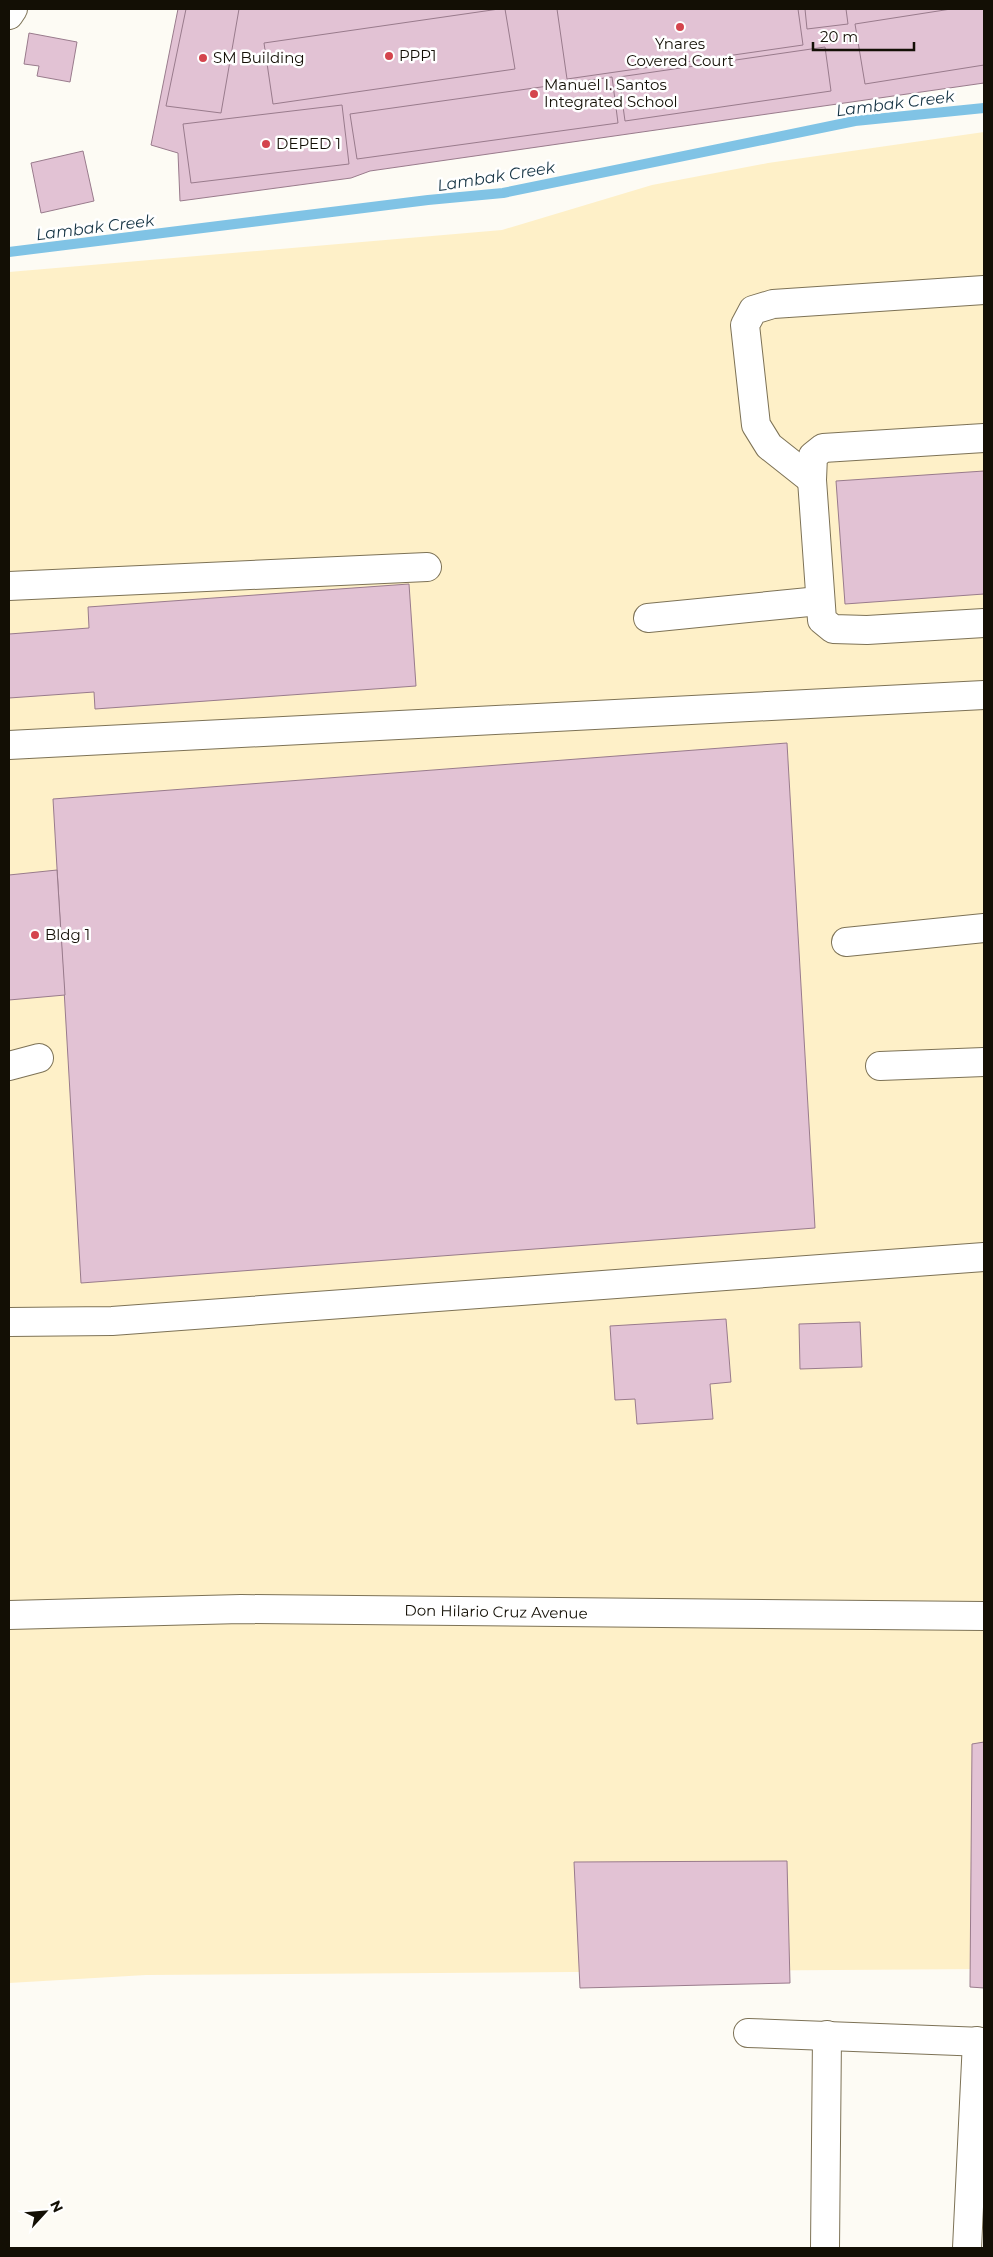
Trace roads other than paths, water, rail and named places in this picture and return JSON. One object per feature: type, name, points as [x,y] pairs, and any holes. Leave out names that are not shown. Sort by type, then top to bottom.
[{"type":"street","points":[[9,15],[13,9]]},
{"type":"street","points":[[812,480],[769,446],[756,425],[745,325],[753,310],[773,304],[984,290]]},
{"type":"street","points":[[984,438],[823,448],[813,456],[812,480],[819,601],[822,620],[833,629],[867,630],[984,623]]},
{"type":"street","points":[[9,586],[427,567]]},
{"type":"street","points":[[648,618],[819,601]]},
{"type":"street","points":[[9,745],[984,695]]},
{"type":"street","points":[[846,942],[984,928]]},
{"type":"street","points":[[9,1066],[39,1058]]},
{"type":"street","points":[[880,1066],[984,1062]]},
{"type":"street","points":[[9,1322],[112,1321],[984,1257]]},
{"type":"street","name":"Don Hilario Cruz Avenue","points":[[9,1615],[240,1609],[984,1616]]},
{"type":"street","points":[[748,2033],[980,2041],[967,2248]]},
{"type":"street","points":[[825,2248],[827,2035]]},
{"type":"waterway","name":"Lambak Creek","points":[[9,252],[428,200],[503,193],[855,121],[984,108]]},
{"type":"place","name":"Ynares Covered Court","points":[[680,27]]},
{"type":"place","name":"PPP1","points":[[389,56]]},
{"type":"place","name":"SM Building","points":[[203,58]]},
{"type":"place","name":"Manuel I. Santos Integrated School","points":[[534,94]]},
{"type":"place","name":"DEPED 1","points":[[266,144]]},
{"type":"place","name":"Bldg 1","points":[[35,935]]}]
